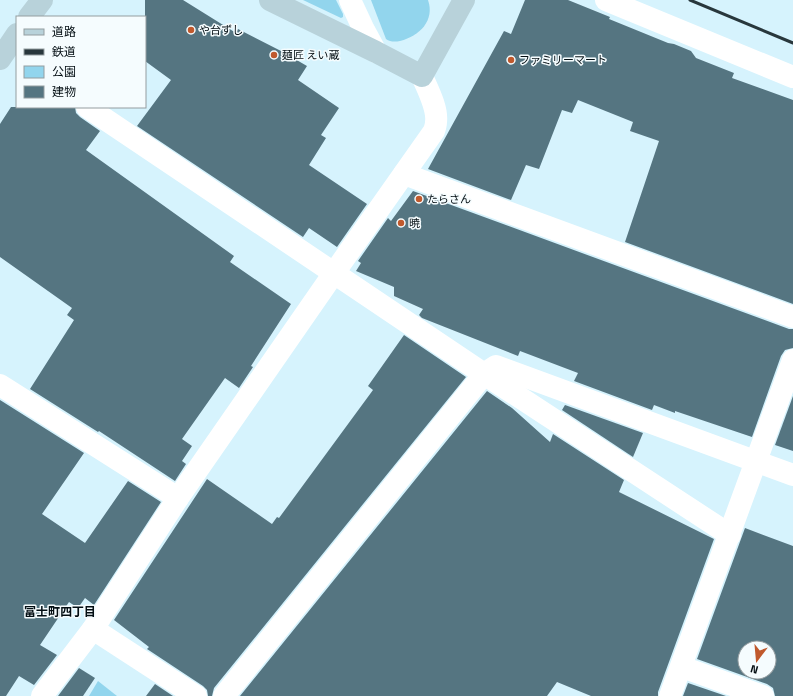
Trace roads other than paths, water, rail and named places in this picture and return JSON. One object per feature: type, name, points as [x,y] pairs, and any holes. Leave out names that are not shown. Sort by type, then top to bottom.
[{"type":"street","points":[[30,16],[42,0]]},
{"type":"street","points":[[42,696],[93,630],[178,498],[434,131],[436,122],[435,111],[422,76],[270,0]]},
{"type":"street","points":[[350,0],[376,52]]},
{"type":"street","points":[[422,76],[464,0]]},
{"type":"street","points":[[606,0],[793,77]]},
{"type":"street","points":[[88,108],[484,374],[730,535]]},
{"type":"street","points":[[404,174],[793,317]]},
{"type":"street","points":[[670,696],[682,667],[793,360]]},
{"type":"street","points":[[224,696],[484,374],[496,366],[793,475]]},
{"type":"street","points":[[0,385],[178,498]]},
{"type":"street","points":[[93,630],[196,696]]},
{"type":"street","points":[[682,667],[763,696]]},
{"type":"railway","points":[[690,0],[793,43]]},
{"type":"place","name":"や台ずし","points":[[191,30]]},
{"type":"place","name":"麺匠 えい蔵","points":[[274,55]]},
{"type":"place","name":"ファミリーマート","points":[[511,60]]},
{"type":"place","name":"たらさん","points":[[419,199]]},
{"type":"place","name":"暁","points":[[401,223]]},
{"type":"district","name":"富士町四丁目","points":[[60,611]]}]
